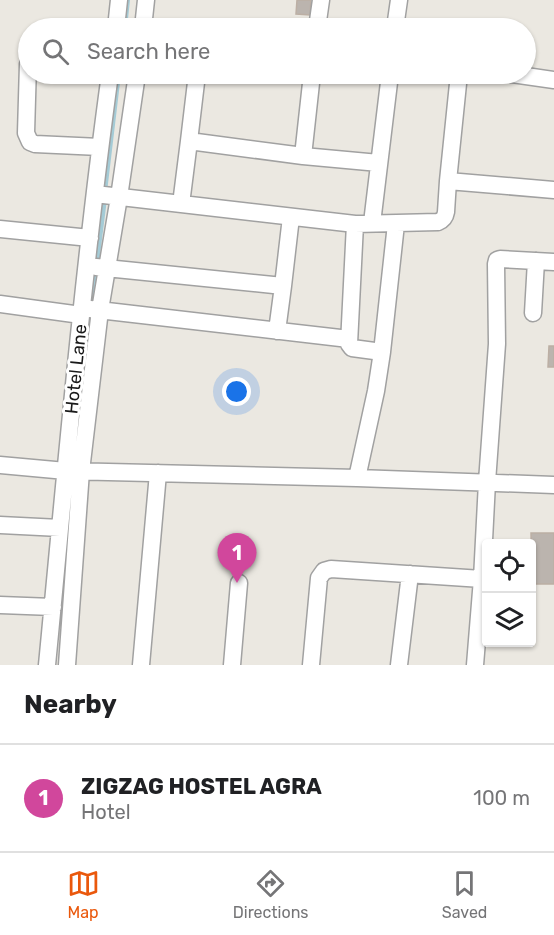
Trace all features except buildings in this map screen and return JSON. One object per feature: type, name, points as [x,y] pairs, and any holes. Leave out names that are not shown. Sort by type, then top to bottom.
[{"type":"street","points":[[117,18],[119,0]]},
{"type":"street","points":[[144,18],[146,0]]},
{"type":"street","points":[[318,18],[321,0]]},
{"type":"street","points":[[396,18],[399,0]]},
{"type":"street","points":[[536,77],[554,80]]},
{"type":"street","points":[[27,84],[26,133],[30,142],[100,147]]},
{"type":"street","name":"Hotel Lane","points":[[51,665],[53,607],[60,528],[75,471],[82,312],[109,84]]},
{"type":"street","points":[[67,665],[75,471],[135,84]]},
{"type":"street","points":[[181,204],[196,84]]},
{"type":"street","points":[[303,156],[311,84]]},
{"type":"street","points":[[382,352],[352,348],[349,339],[364,224],[380,164],[389,84]]},
{"type":"street","points":[[95,194],[364,224],[438,222],[445,217],[446,212],[458,84]]},
{"type":"street","points":[[189,141],[380,164]]},
{"type":"street","points":[[448,181],[554,190]]},
{"type":"street","points":[[277,331],[291,217]]},
{"type":"street","points":[[357,478],[382,352],[396,224]]},
{"type":"street","points":[[0,229],[90,238]]},
{"type":"street","points":[[484,539],[498,344],[495,271],[497,260],[554,262]]},
{"type":"street","points":[[532,313],[536,261]]},
{"type":"street","points":[[87,266],[282,286]]},
{"type":"street","points":[[0,304],[82,312],[100,310],[349,339]]},
{"type":"street","points":[[0,465],[75,471],[554,485]]},
{"type":"street","points":[[141,665],[158,473]]},
{"type":"street","points":[[0,525],[60,528]]},
{"type":"street","points":[[311,665],[319,578],[324,571],[331,569],[482,579],[475,665]]},
{"type":"street","points":[[399,665],[410,574]]},
{"type":"street","points":[[232,665],[239,583]]},
{"type":"street","points":[[0,605],[53,607]]},
{"type":"waterway","points":[[126,18],[128,0]]},
{"type":"waterway","points":[[105,192],[118,84]]},
{"type":"waterway","points":[[97,263],[105,199]]},
{"type":"waterway","points":[[92,305],[96,271]]},
{"type":"waterway","points":[[79,412],[91,313]]},
{"type":"place","name":"ZIGZAG HOSTEL AGRA","points":[[237,583]]}]
